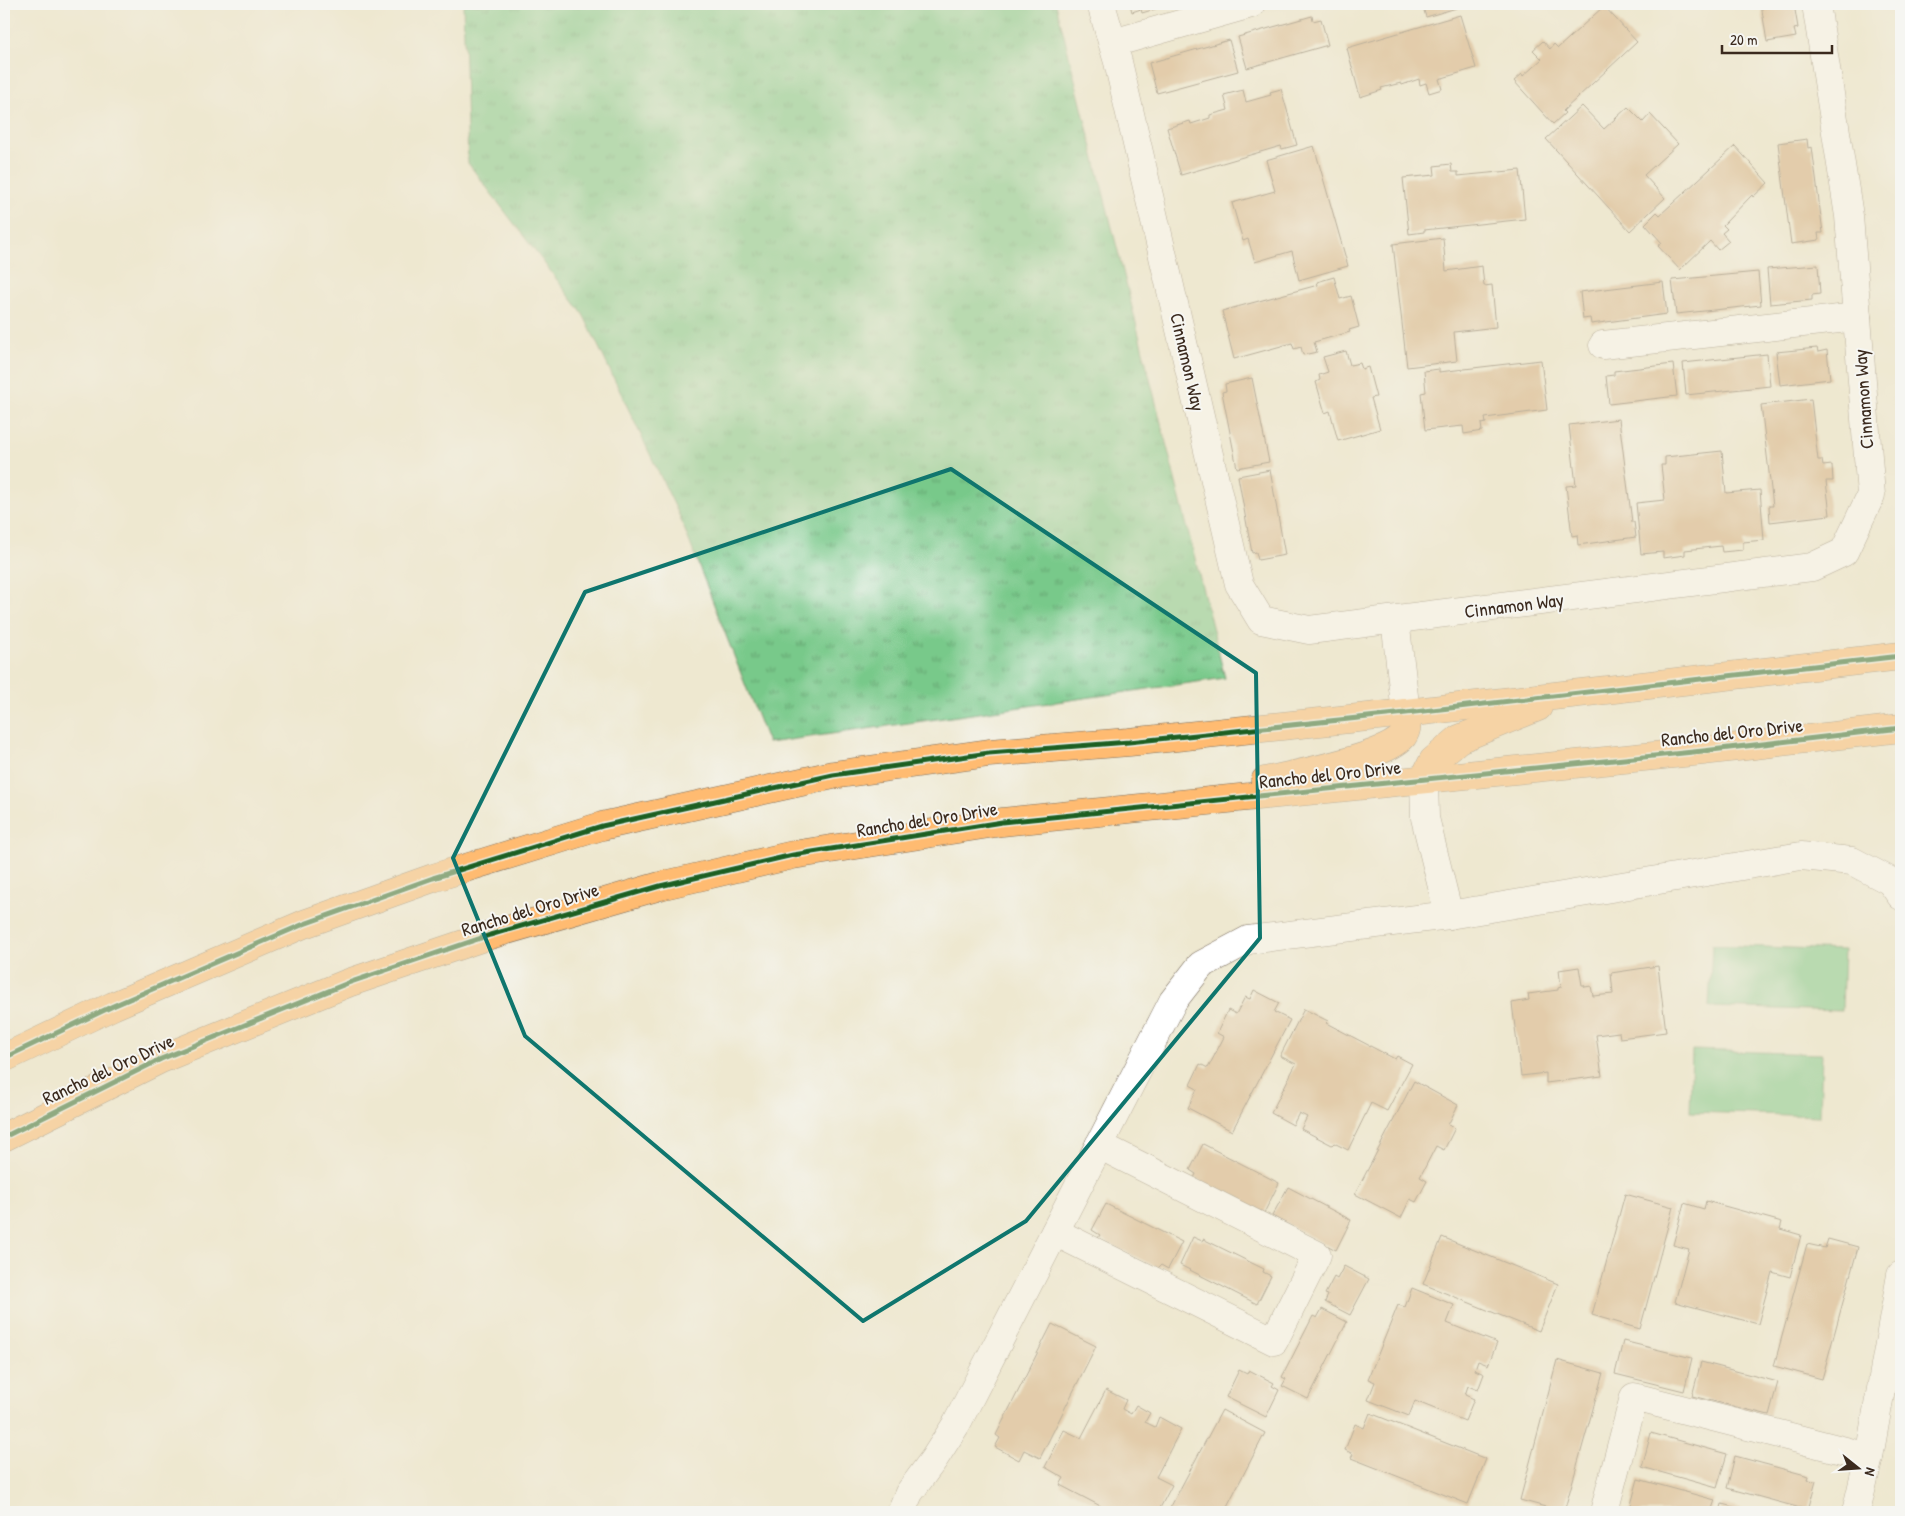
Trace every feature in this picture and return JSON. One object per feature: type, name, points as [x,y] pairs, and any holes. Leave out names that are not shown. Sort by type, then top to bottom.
[{"type":"main road","points":[[4,1058],[112,1006],[304,924],[433,878],[602,826],[833,775],[989,753],[1129,742],[1406,713],[1901,656]]},
{"type":"main road","points":[[1424,779],[1433,761],[1459,739],[1572,694]]},
{"type":"main road","points":[[1169,805],[1368,756],[1390,747],[1404,735],[1407,726],[1406,713]]},
{"type":"main road","name":"Rancho del Oro Drive","points":[[4,1137],[161,1059],[348,983],[490,935],[650,889],[793,855],[1002,822],[1703,751],[1901,728]]},
{"type":"street","name":"Cinnamon Way","points":[[1101,4],[1113,43],[1239,584],[1261,620],[1309,630],[1812,567],[1844,552],[1871,495],[1849,216],[1816,4]]},
{"type":"street","points":[[1113,43],[1251,4]]},
{"type":"street","points":[[1603,345],[1857,317]]},
{"type":"street","points":[[1395,620],[1406,713]]},
{"type":"street","points":[[1424,779],[1425,818],[1449,916]]},
{"type":"street","points":[[901,1512],[909,1493],[957,1423],[1173,1001],[1201,965],[1248,940],[1449,916],[1802,856],[1852,861],[1890,881],[1901,896]]},
{"type":"street","points":[[1055,1232],[1274,1341],[1317,1255],[1099,1145]]},
{"type":"street","points":[[1856,1512],[1869,1458],[1901,1275]]},
{"type":"street","points":[[1604,1512],[1634,1397],[1869,1458]]},
{"type":"highlighted area","points":[[951,469],[1256,673],[1260,938],[1026,1221],[863,1321],[525,1036],[453,858],[585,592]]},
{"type":"green space","points":[[463,4],[1056,4],[1225,678],[768,743],[679,515],[583,314],[468,163]]},
{"type":"green space","points":[[1712,945],[1844,950],[1842,1011],[1709,1007]]},
{"type":"green space","points":[[1692,1050],[1822,1054],[1820,1116],[1690,1112]]},
{"type":"building","points":[[1130,4],[1172,4],[1142,13],[1141,9],[1132,12]]},
{"type":"building","points":[[1422,4],[1470,4],[1426,17]]},
{"type":"building","points":[[1761,4],[1794,4],[1798,28],[1794,29],[1796,37],[1767,42]]},
{"type":"building","points":[[1604,6],[1637,42],[1563,111],[1565,113],[1553,124],[1514,81],[1522,74],[1523,76],[1542,59],[1533,50],[1543,41],[1550,49],[1554,44],[1558,48]]},
{"type":"building","points":[[1460,15],[1476,68],[1439,79],[1442,89],[1429,93],[1426,83],[1420,85],[1419,79],[1402,85],[1401,83],[1381,88],[1382,90],[1360,97],[1347,48]]},
{"type":"building","points":[[1312,16],[1313,21],[1321,19],[1328,45],[1247,68],[1238,37]]},
{"type":"building","points":[[1229,40],[1238,71],[1157,93],[1149,63]]},
{"type":"building","points":[[1281,89],[1297,145],[1282,149],[1281,146],[1181,175],[1167,128],[1190,121],[1191,124],[1210,118],[1210,115],[1228,110],[1224,95],[1243,90],[1246,102],[1271,95],[1270,92]]},
{"type":"building","points":[[1582,106],[1604,129],[1628,107],[1643,122],[1650,114],[1678,144],[1644,175],[1665,198],[1630,231],[1546,139]]},
{"type":"building","points":[[1807,139],[1808,148],[1812,147],[1823,233],[1818,233],[1819,240],[1791,244],[1778,143]]},
{"type":"building","points":[[1314,146],[1348,266],[1299,280],[1292,251],[1255,262],[1248,239],[1243,241],[1232,203],[1275,191],[1266,160]]},
{"type":"building","points":[[1735,146],[1768,183],[1753,197],[1752,195],[1723,225],[1727,229],[1722,233],[1729,241],[1718,250],[1710,241],[1680,270],[1658,246],[1662,243],[1645,224],[1657,212],[1660,215]]},
{"type":"building","points":[[1451,164],[1452,172],[1458,172],[1458,176],[1520,170],[1525,219],[1424,230],[1424,232],[1409,234],[1403,178],[1435,175],[1434,166]]},
{"type":"building","points":[[1443,238],[1446,271],[1482,266],[1484,286],[1492,285],[1496,327],[1454,332],[1457,361],[1407,367],[1393,244]]},
{"type":"building","points":[[1818,265],[1820,294],[1812,295],[1812,300],[1770,304],[1767,269]]},
{"type":"building","points":[[1758,272],[1761,305],[1676,314],[1672,280]]},
{"type":"building","points":[[1334,277],[1340,299],[1351,296],[1359,327],[1349,330],[1350,332],[1314,342],[1317,352],[1303,355],[1301,347],[1294,349],[1292,343],[1234,359],[1222,311],[1318,285],[1317,282]]},
{"type":"building","points":[[1663,282],[1667,314],[1591,324],[1590,318],[1583,319],[1580,292]]},
{"type":"building","points":[[1817,348],[1818,352],[1827,350],[1830,379],[1780,385],[1776,352]]},
{"type":"building","points":[[1346,351],[1350,365],[1360,363],[1362,369],[1368,367],[1376,397],[1371,398],[1380,429],[1338,441],[1330,411],[1325,413],[1316,382],[1320,380],[1319,375],[1328,372],[1323,357]]},
{"type":"building","points":[[1767,354],[1770,386],[1686,395],[1683,363]]},
{"type":"building","points":[[1541,360],[1547,410],[1485,418],[1486,423],[1481,424],[1482,431],[1464,434],[1463,426],[1425,430],[1421,393],[1426,392],[1424,371],[1439,369],[1439,372]]},
{"type":"building","points":[[1673,364],[1677,396],[1609,404],[1606,376],[1614,375],[1614,371]]},
{"type":"building","points":[[1252,378],[1269,462],[1237,468],[1222,392],[1226,391],[1225,384]]},
{"type":"building","points":[[1811,399],[1818,460],[1822,460],[1823,466],[1832,465],[1833,481],[1826,481],[1830,515],[1770,522],[1769,506],[1773,506],[1761,405]]},
{"type":"building","points":[[1619,419],[1632,522],[1634,522],[1636,537],[1578,545],[1577,535],[1572,536],[1566,486],[1576,485],[1569,425]]},
{"type":"building","points":[[1722,451],[1726,493],[1760,490],[1764,540],[1743,542],[1743,550],[1722,552],[1721,546],[1685,550],[1685,555],[1663,558],[1663,552],[1641,554],[1636,503],[1665,500],[1661,465],[1665,465],[1665,457]]},
{"type":"building","points":[[1270,470],[1285,555],[1258,560],[1256,552],[1252,553],[1238,476]]},
{"type":"building","points":[[1658,966],[1666,1032],[1620,1038],[1619,1032],[1596,1035],[1602,1076],[1546,1083],[1546,1073],[1521,1076],[1512,1003],[1529,1000],[1528,994],[1558,990],[1561,987],[1559,970],[1579,967],[1582,985],[1585,987],[1591,986],[1593,996],[1613,994],[1611,973]]},
{"type":"building","points":[[1254,990],[1279,1003],[1274,1012],[1290,1020],[1232,1131],[1188,1108],[1197,1089],[1190,1085],[1200,1064],[1208,1068],[1224,1037],[1217,1033],[1228,1010],[1236,1014],[1245,997],[1250,999]]},
{"type":"building","points":[[1304,1009],[1328,1021],[1326,1023],[1395,1059],[1397,1056],[1412,1064],[1387,1111],[1371,1103],[1348,1150],[1334,1143],[1332,1145],[1301,1129],[1307,1117],[1299,1113],[1293,1125],[1271,1113],[1296,1064],[1280,1056]]},
{"type":"building","points":[[1414,1081],[1458,1105],[1448,1125],[1455,1128],[1444,1150],[1436,1146],[1420,1177],[1427,1181],[1416,1202],[1410,1199],[1401,1218],[1355,1194]]},
{"type":"building","points":[[1203,1144],[1279,1183],[1264,1213],[1194,1178],[1196,1174],[1190,1170]]},
{"type":"building","points":[[1288,1187],[1351,1220],[1336,1250],[1272,1216]]},
{"type":"building","points":[[1625,1194],[1673,1207],[1640,1329],[1592,1315]]},
{"type":"building","points":[[1706,1201],[1782,1222],[1780,1229],[1801,1235],[1790,1277],[1772,1272],[1758,1324],[1675,1302],[1689,1249],[1673,1245],[1684,1203],[1704,1209]]},
{"type":"building","points":[[1106,1204],[1182,1242],[1168,1269],[1161,1265],[1158,1268],[1098,1238],[1100,1235],[1092,1230]]},
{"type":"building","points":[[1193,1237],[1202,1241],[1203,1239],[1264,1269],[1263,1272],[1271,1276],[1257,1304],[1180,1265]]},
{"type":"building","points":[[1442,1237],[1558,1284],[1539,1331],[1423,1284]]},
{"type":"building","points":[[1828,1239],[1858,1247],[1822,1379],[1774,1366],[1807,1244],[1825,1248]]},
{"type":"building","points":[[1344,1266],[1369,1279],[1350,1315],[1325,1302],[1328,1295],[1325,1294],[1334,1277],[1337,1279]]},
{"type":"building","points":[[1412,1288],[1454,1305],[1447,1323],[1497,1343],[1488,1365],[1478,1361],[1475,1370],[1484,1374],[1478,1390],[1468,1386],[1465,1395],[1474,1399],[1465,1421],[1415,1401],[1409,1416],[1368,1400],[1375,1382],[1368,1379],[1398,1305],[1405,1307]]},
{"type":"building","points":[[1322,1309],[1347,1322],[1308,1399],[1282,1386],[1286,1379],[1282,1377],[1313,1316],[1317,1318]]},
{"type":"building","points":[[1052,1324],[1096,1346],[1040,1458],[1024,1450],[1019,1460],[995,1447],[1000,1438],[996,1435]]},
{"type":"building","points":[[1623,1341],[1692,1358],[1684,1391],[1615,1374]]},
{"type":"building","points":[[1557,1360],[1603,1373],[1564,1512],[1520,1500]]},
{"type":"building","points":[[1701,1362],[1778,1382],[1769,1415],[1692,1396]]},
{"type":"building","points":[[1239,1370],[1247,1374],[1249,1370],[1274,1383],[1272,1386],[1279,1390],[1266,1417],[1226,1397]]},
{"type":"building","points":[[1106,1390],[1126,1400],[1122,1409],[1131,1414],[1136,1405],[1150,1413],[1145,1422],[1155,1427],[1159,1417],[1181,1429],[1156,1477],[1172,1485],[1158,1512],[1112,1512],[1060,1485],[1064,1478],[1045,1467],[1064,1430],[1081,1438]]},
{"type":"building","points":[[1222,1410],[1265,1433],[1224,1512],[1168,1512]]},
{"type":"building","points":[[1370,1413],[1486,1459],[1468,1504],[1351,1458],[1353,1454],[1345,1450],[1355,1424],[1364,1428]]},
{"type":"building","points":[[1651,1433],[1727,1454],[1717,1488],[1642,1467]]},
{"type":"building","points":[[1735,1456],[1809,1476],[1808,1480],[1816,1481],[1808,1510],[1727,1488]]},
{"type":"building","points":[[1638,1479],[1715,1500],[1711,1512],[1629,1512]]},
{"type":"building","points":[[1722,1504],[1752,1512],[1720,1512]]},
{"type":"cycle path","points":[[4,1058],[113,1006],[304,924],[433,878],[602,826],[833,775],[989,753],[1129,742],[1406,713],[1901,656]]},
{"type":"cycle path","points":[[4,1137],[161,1059],[348,983],[490,935],[660,886],[793,855],[1002,822],[1703,751],[1901,728]]}]
